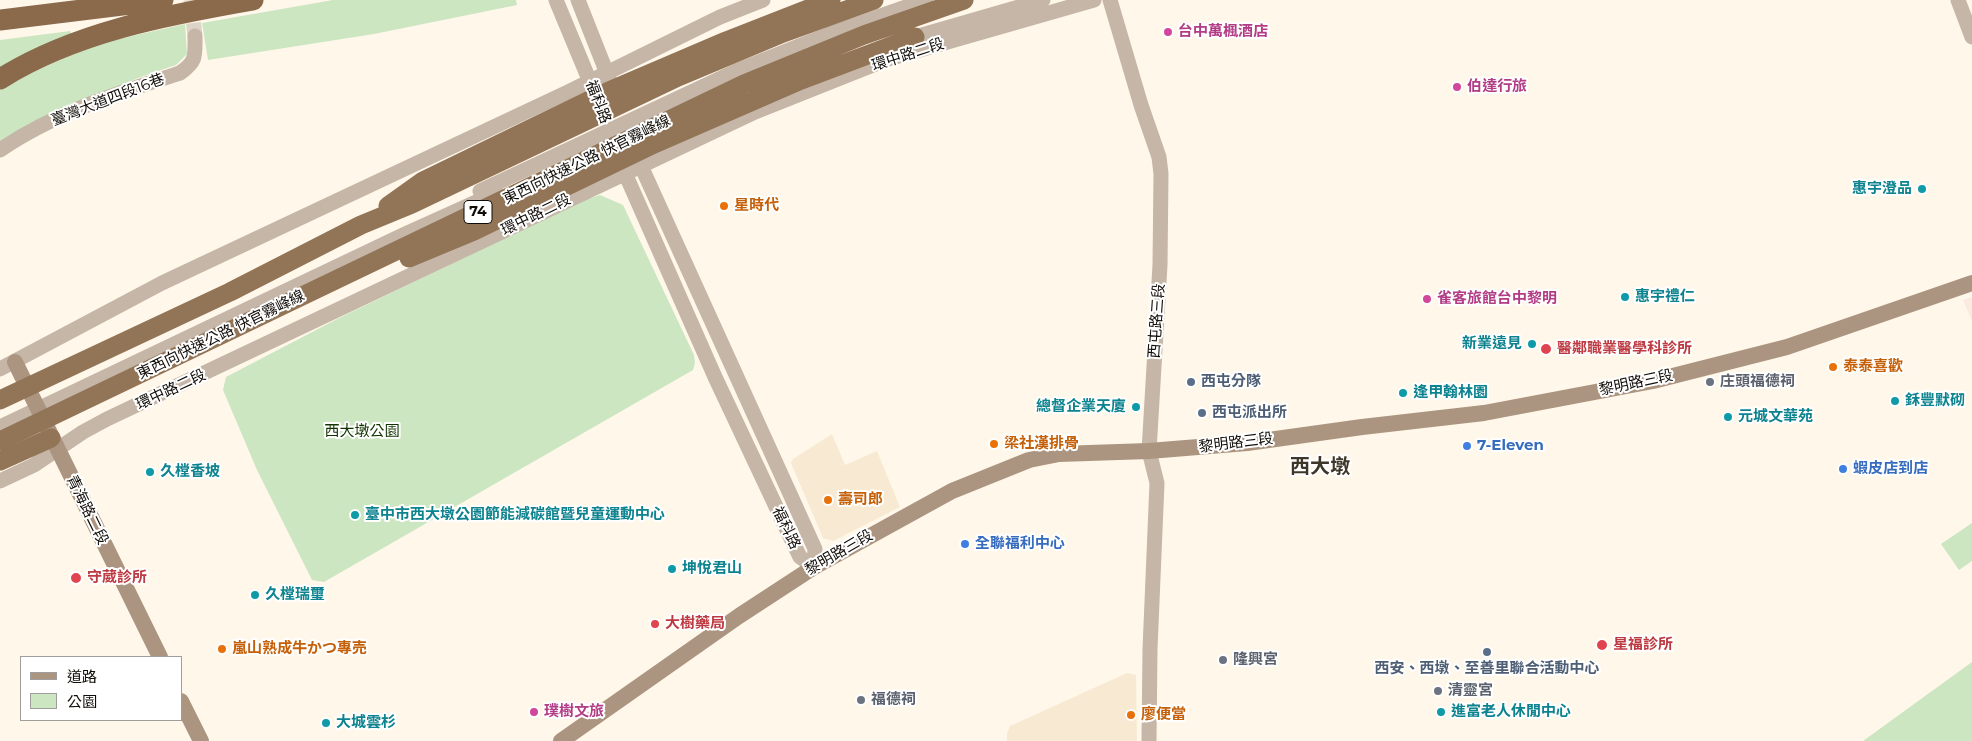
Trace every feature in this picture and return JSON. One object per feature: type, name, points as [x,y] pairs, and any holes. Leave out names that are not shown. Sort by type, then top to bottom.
[{"type":"highway","points":[[0,20],[163,0]]},
{"type":"highway","points":[[0,78],[50,52],[101,34],[170,16],[253,0]]},
{"type":"highway","name":"74","points":[[360,225],[423,181],[593,98],[726,41],[831,0]]},
{"type":"highway","name":"74","points":[[0,400],[230,292],[360,225],[412,204],[678,77],[783,33],[874,0]]},
{"type":"highway","name":"東西向快速公路 快官霧峰線","points":[[0,440],[744,84],[864,35],[962,0]]},
{"type":"highway","name":"74","points":[[295,300],[378,270],[474,231],[663,140],[801,80],[915,37]]},
{"type":"highway","points":[[0,461],[54,443]]},
{"type":"main road","name":"黎明路三段","points":[[561,741],[732,621],[814,567],[952,491],[1029,460],[1059,454],[1149,451],[1247,443],[1484,412],[1653,381],[1787,347],[1972,282]]},
{"type":"main road","name":"青海路二段","points":[[7,366],[35,405],[160,656]]},
{"type":"main road","points":[[182,703],[201,741]]},
{"type":"street","name":"福科路","points":[[556,0],[590,81],[625,173],[715,377],[800,557],[814,567]]},
{"type":"street","name":"福科路","points":[[578,0],[640,166],[815,549],[814,567]]},
{"type":"street","points":[[7,366],[162,282],[590,81],[720,17],[762,0]]},
{"type":"street","points":[[0,427],[35,405],[611,136],[736,71],[837,31],[926,0]]},
{"type":"street","points":[[626,128],[851,37],[962,0]]},
{"type":"street","points":[[915,37],[1043,0]]},
{"type":"street","name":"環中路二段","points":[[54,443],[83,432],[755,112],[888,59],[1094,0]]},
{"type":"street","name":"西屯路三段","points":[[1110,0],[1140,105],[1158,157],[1161,174],[1160,265],[1149,451],[1157,483],[1150,649],[1149,741]]},
{"type":"street","points":[[1958,0],[1972,37]]},
{"type":"street","name":"臺灣大道四段16巷","points":[[0,150],[23,135],[81,107],[180,73],[191,65],[195,56],[195,36]]},
{"type":"street","points":[[0,416],[35,405]]},
{"type":"street","points":[[0,481],[34,465],[54,443]]},
{"type":"shaded area","points":[[1972,297],[1972,321],[1963,300]]},
{"type":"shaded area","points":[[832,434],[845,465],[877,451],[900,507],[833,541],[823,538],[791,463],[793,459]]},
{"type":"shaded area","points":[[1127,673],[1136,675],[1137,741],[1007,741],[1007,733],[1010,726]]},
{"type":"green space","points":[[333,0],[516,0],[517,5],[374,34],[208,60],[202,23]]},
{"type":"green space","points":[[185,24],[187,54],[176,65],[138,78],[82,102],[0,143],[0,87],[92,45]]},
{"type":"green space","points":[[70,31],[73,38],[0,71],[0,40]]},
{"type":"green space","name":"西大墩公園","points":[[600,195],[623,205],[694,355],[695,363],[693,370],[324,582],[312,580],[257,470],[223,390],[226,377],[339,318],[584,200]]},
{"type":"green space","points":[[1972,523],[1972,561],[1959,570],[1941,544]]},
{"type":"green space","points":[[1972,662],[1972,741],[1863,741]]},
{"type":"tunnel","points":[[191,0],[195,36]]},
{"type":"place","name":"台中萬楓酒店","points":[[1168,32]]},
{"type":"place","name":"伯達行旅","points":[[1457,87]]},
{"type":"place","name":"惠宇澄品","points":[[1922,189]]},
{"type":"place","name":"星時代","points":[[724,206]]},
{"type":"place","name":"惠宇禮仁","points":[[1625,297]]},
{"type":"place","name":"雀客旅館台中黎明","points":[[1427,299]]},
{"type":"place","name":"新業遠見","points":[[1532,344]]},
{"type":"place","name":"醫鄰職業醫學科診所","points":[[1546,349]]},
{"type":"place","name":"泰泰喜歡","points":[[1833,367]]},
{"type":"place","name":"西屯分隊","points":[[1191,382]]},
{"type":"place","name":"庄頭福德祠","points":[[1710,382]]},
{"type":"place","name":"逢甲翰林園","points":[[1403,393]]},
{"type":"place","name":"鉌豐默砌","points":[[1895,401]]},
{"type":"place","name":"總督企業天廈","points":[[1136,407]]},
{"type":"place","name":"西屯派出所","points":[[1202,413]]},
{"type":"place","name":"元城文華苑","points":[[1728,417]]},
{"type":"place","name":"梁社漢排骨","points":[[994,444]]},
{"type":"place","name":"7-Eleven","points":[[1467,446]]},
{"type":"place","name":"蝦皮店到店","points":[[1843,469]]},
{"type":"place","name":"久樘香坡","points":[[150,472]]},
{"type":"place","name":"壽司郎","points":[[828,500]]},
{"type":"place","name":"臺中市西大墩公園節能減碳館暨兒童運動中心","points":[[355,515]]},
{"type":"place","name":"全聯福利中心","points":[[965,544]]},
{"type":"place","name":"坤悅君山","points":[[672,569]]},
{"type":"place","name":"守葳診所","points":[[76,578]]},
{"type":"place","name":"久樘瑞璽","points":[[255,595]]},
{"type":"place","name":"大樹藥局","points":[[655,624]]},
{"type":"place","name":"星福診所","points":[[1602,645]]},
{"type":"place","name":"嵐山熟成牛かつ專売","points":[[222,649]]},
{"type":"place","name":"西安、西墩、至善里聯合活動中心","points":[[1487,652]]},
{"type":"place","name":"隆興宮","points":[[1223,660]]},
{"type":"place","name":"清靈宮","points":[[1438,691]]},
{"type":"place","name":"福德祠","points":[[861,700]]},
{"type":"place","name":"璞樹文旅","points":[[534,712]]},
{"type":"place","name":"進富老人休閒中心","points":[[1441,712]]},
{"type":"place","name":"廖便當","points":[[1131,715]]},
{"type":"place","name":"大城雲杉","points":[[326,723]]},
{"type":"district","name":"西大墩","points":[[1320,467]]}]
